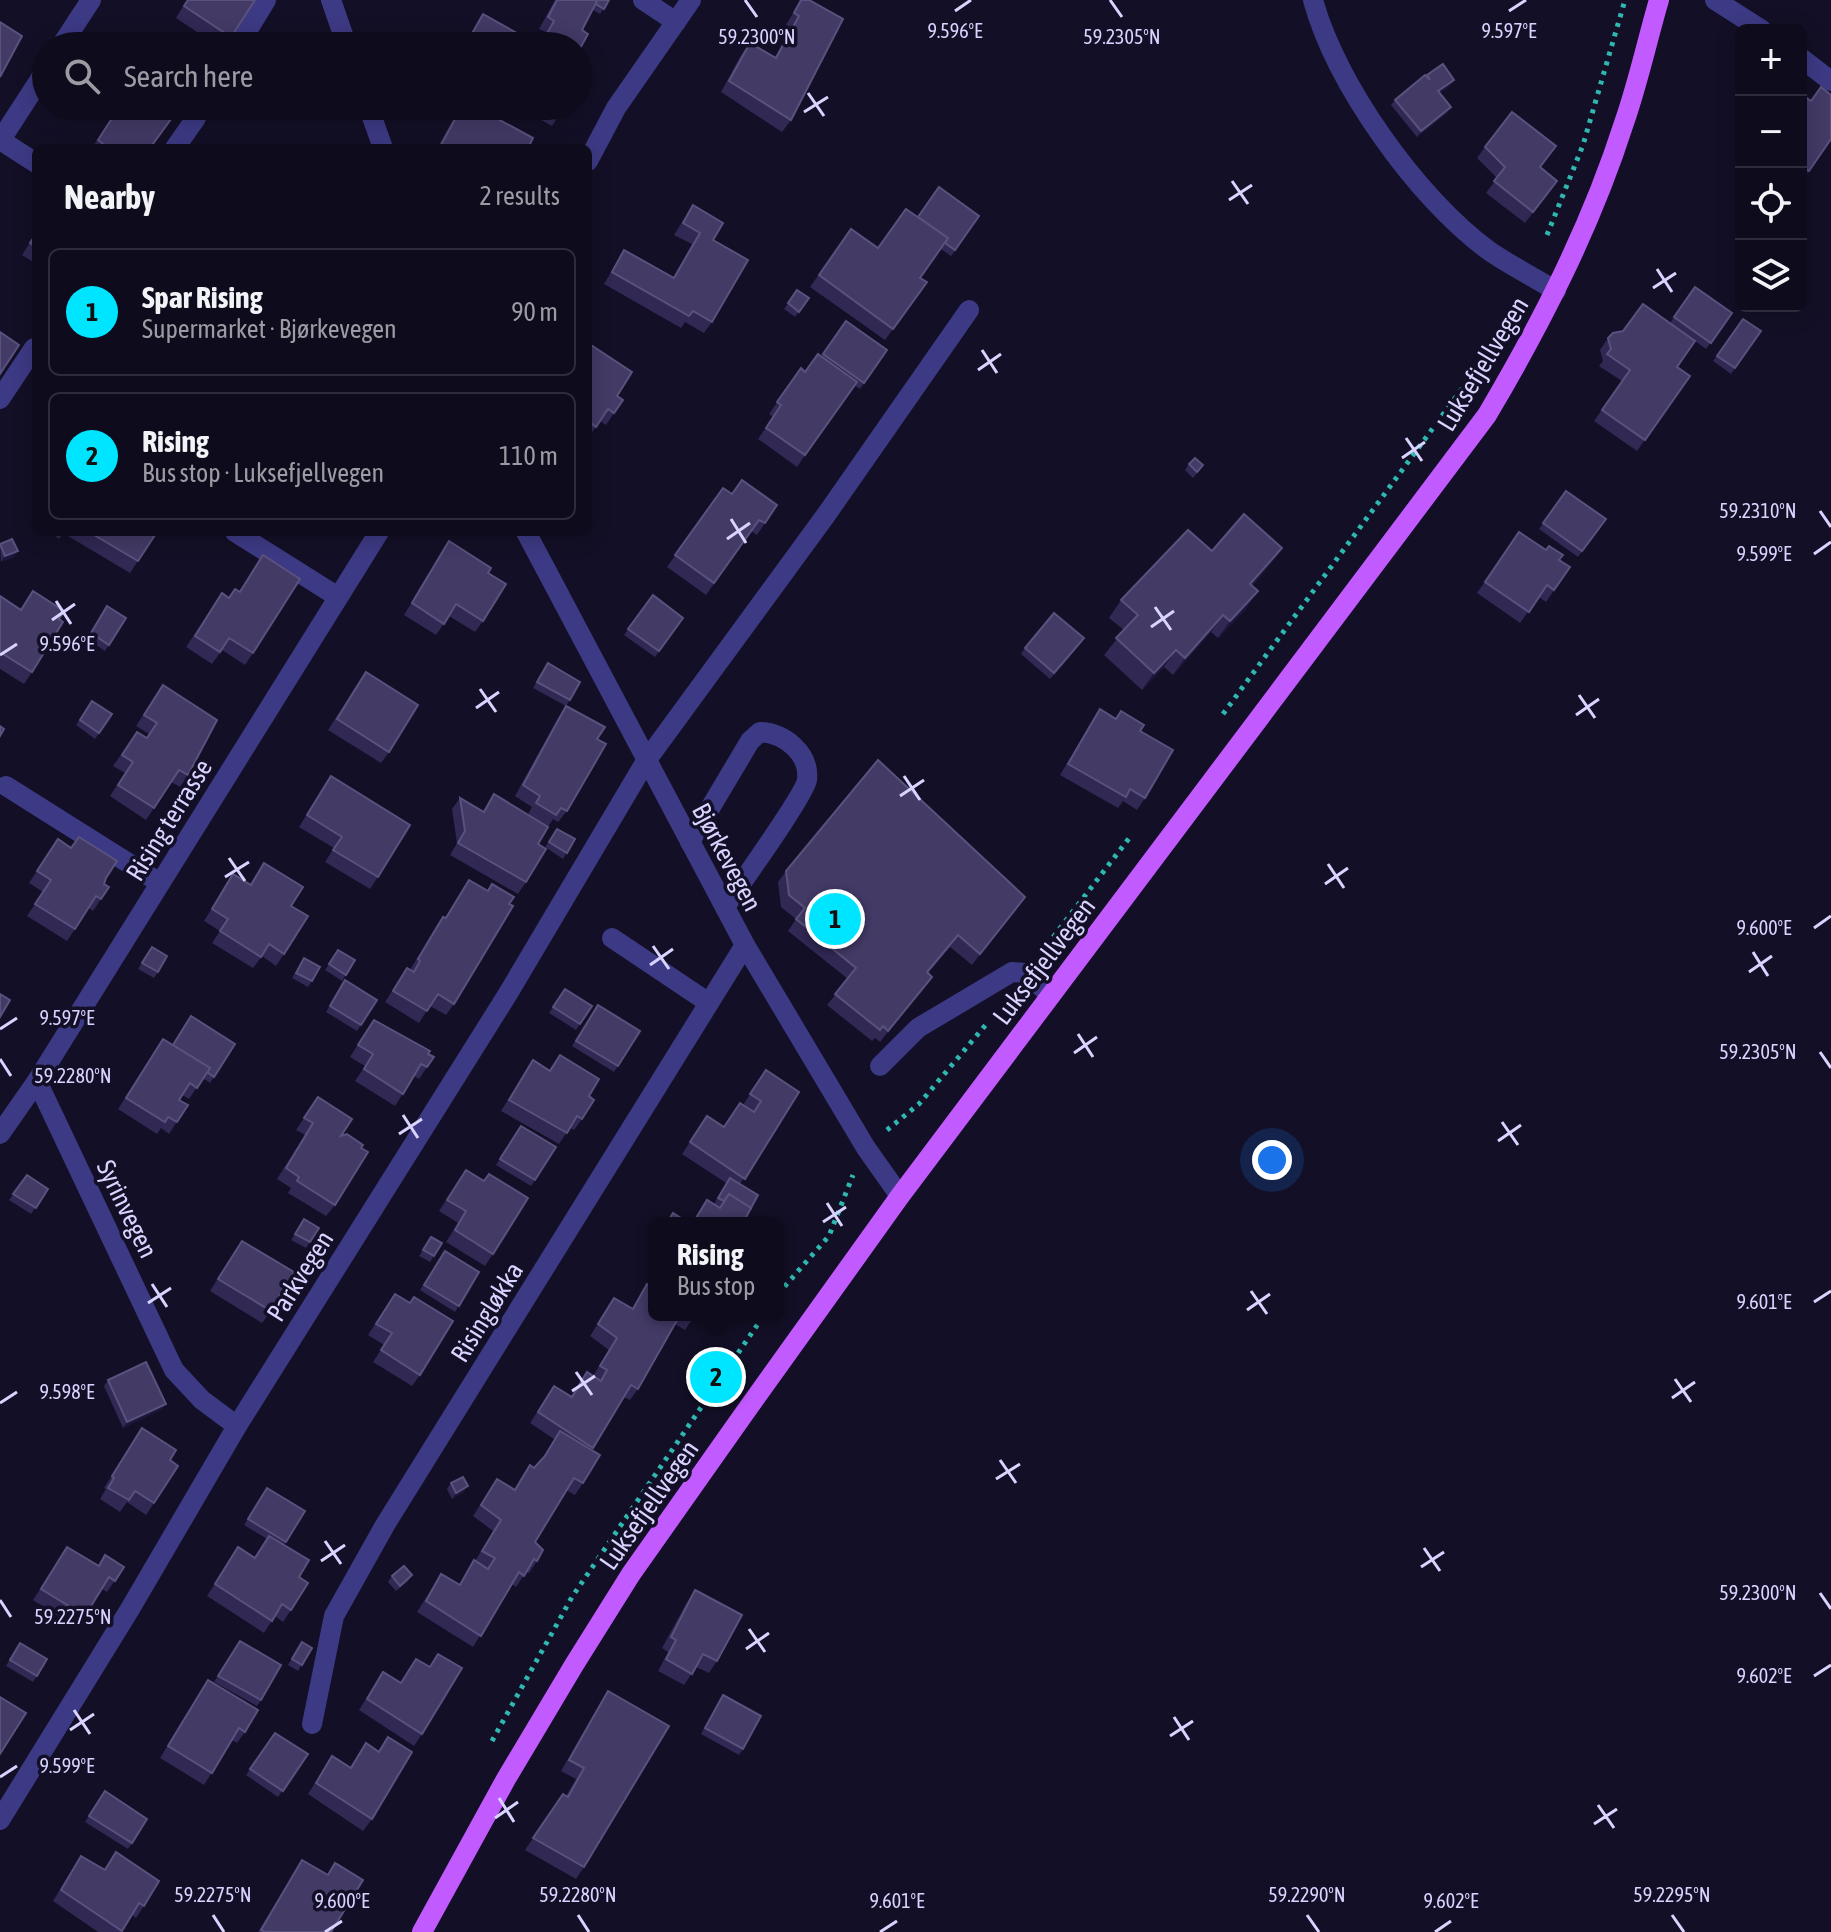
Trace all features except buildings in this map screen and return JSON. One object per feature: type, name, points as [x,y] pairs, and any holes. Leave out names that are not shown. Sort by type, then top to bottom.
[{"type":"main road","name":"Luksefjellvegen","points":[[422,1932],[506,1779],[631,1574],[900,1196],[1487,415],[1556,291],[1625,123],[1659,0]]},
{"type":"street","points":[[70,32],[91,0]]},
{"type":"street","points":[[247,32],[266,0]]},
{"type":"street","points":[[331,0],[342,32]]},
{"type":"street","points":[[643,0],[676,22]]},
{"type":"street","points":[[592,153],[616,108],[691,0]]},
{"type":"street","points":[[1313,0],[1349,84],[1388,146],[1452,219],[1487,250],[1556,291]]},
{"type":"street","points":[[1715,0],[1753,24]]},
{"type":"street","points":[[1807,63],[1831,81]]},
{"type":"street","points":[[32,91],[0,140],[32,160]]},
{"type":"street","points":[[178,144],[195,120]]},
{"type":"street","points":[[373,120],[382,144]]},
{"type":"street","name":"Parkvegen","points":[[0,1820],[130,1609],[237,1426],[509,992],[646,761],[818,527],[969,310]]},
{"type":"street","points":[[0,399],[32,351]]},
{"type":"street","points":[[241,536],[338,597]]},
{"type":"street","name":"Rising terrasse","points":[[0,1134],[37,1081],[376,536]]},
{"type":"street","name":"Bjørkevegen","points":[[528,536],[745,945],[866,1148],[900,1196]]},
{"type":"street","points":[[690,842],[750,741],[760,732],[772,732],[796,748],[804,758],[807,783],[725,907]]},
{"type":"street","points":[[6,786],[160,883]]},
{"type":"street","points":[[612,938],[709,1003]]},
{"type":"street","name":"Risingløkka","points":[[312,1724],[334,1616],[385,1525],[745,945]]},
{"type":"street","points":[[880,1066],[918,1028],[969,994],[1012,972],[1025,973],[1051,995]]},
{"type":"street","name":"Syrinvegen","points":[[37,1081],[174,1370],[202,1400],[237,1426]]},
{"type":"path","points":[[1530,275],[1583,145],[1625,0]]},
{"type":"path","points":[[1221,716],[1489,352]]},
{"type":"path","points":[[1025,973],[1138,827]]},
{"type":"path","points":[[784,1287],[829,1236],[866,1148],[919,1104],[997,1011]]},
{"type":"place","name":"Spar Rising","points":[[835,919]]},
{"type":"place","name":"Rising","points":[[716,1377]]}]
